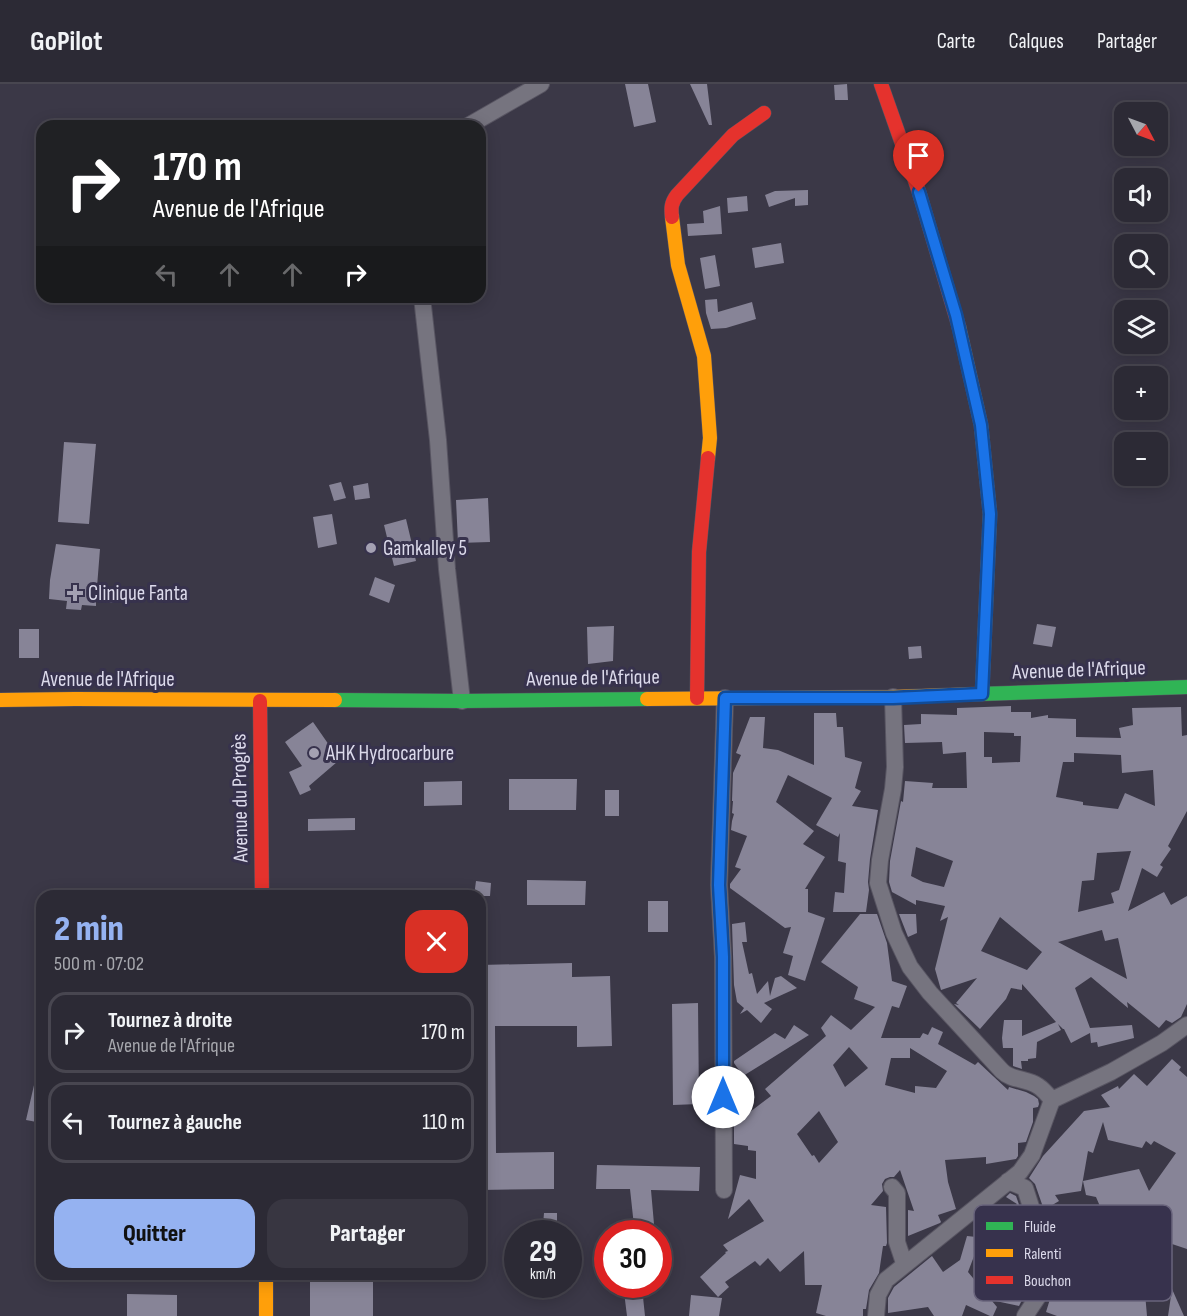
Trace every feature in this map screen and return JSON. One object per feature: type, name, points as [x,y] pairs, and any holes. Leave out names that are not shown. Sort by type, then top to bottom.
[{"type":"street","points":[[478,120],[541,84]]},
{"type":"street","points":[[881,84],[919,192],[956,315],[981,425],[990,514],[982,694]]},
{"type":"street","points":[[697,698],[699,552],[710,438],[704,356],[678,266],[671,207],[677,195],[721,147],[733,135],[764,113]]},
{"type":"street","points":[[423,303],[438,440],[447,569],[462,701]]},
{"type":"street","name":"Avenue de l'Afrique","points":[[0,700],[462,701],[893,698],[1187,687]]},
{"type":"street","points":[[724,1190],[723,957],[719,885],[725,698]]},
{"type":"street","points":[[893,698],[895,767],[878,883],[894,933],[910,967],[930,993],[1002,1071],[1011,1078],[1037,1085],[1052,1100]]},
{"type":"street","name":"Avenue du Progrès","points":[[260,701],[262,890]]},
{"type":"street","points":[[978,1205],[1020,1172],[1032,1155],[1052,1100],[1111,1072],[1162,1043],[1187,1025]]},
{"type":"street","points":[[1008,1181],[1025,1188],[1030,1205]]},
{"type":"street","points":[[892,1187],[897,1193],[897,1242],[904,1263]]},
{"type":"street","points":[[876,1316],[878,1295],[886,1280],[974,1208]]},
{"type":"street","points":[[266,1280],[266,1316]]},
{"type":"street","points":[[1025,1316],[1035,1301]]},
{"type":"building","points":[[625,84],[648,84],[656,122],[634,127]]},
{"type":"building","points":[[690,84],[707,84],[712,125],[709,125]]},
{"type":"building","points":[[847,84],[848,100],[835,100],[834,85]]},
{"type":"building","points":[[808,190],[808,205],[795,206],[795,198],[769,207],[765,195],[775,191]]},
{"type":"building","points":[[747,196],[748,211],[728,213],[727,198]]},
{"type":"building","points":[[720,206],[722,234],[688,236],[687,224],[704,223],[703,211]]},
{"type":"building","points":[[781,243],[784,263],[755,268],[752,248]]},
{"type":"building","points":[[715,255],[720,286],[705,289],[700,258]]},
{"type":"building","points":[[717,299],[718,312],[752,302],[756,319],[726,328],[711,329],[705,300]]},
{"type":"building","points":[[64,442],[96,444],[89,524],[58,522]]},
{"type":"building","points":[[341,482],[346,498],[334,501],[329,485]]},
{"type":"building","points":[[368,483],[370,498],[355,500],[353,486]]},
{"type":"building","points":[[488,498],[490,542],[458,543],[456,500]]},
{"type":"building","points":[[332,514],[337,544],[318,548],[313,517]]},
{"type":"building","points":[[406,519],[416,561],[394,566],[384,525]]},
{"type":"building","points":[[56,544],[100,549],[97,587],[115,590],[113,603],[96,601],[96,606],[82,605],[81,610],[66,609],[67,601],[49,599]]},
{"type":"building","points":[[375,577],[395,585],[389,603],[369,595]]},
{"type":"building","points":[[1037,624],[1056,627],[1052,647],[1033,644]]},
{"type":"building","points":[[614,626],[613,661],[588,664],[587,627]]},
{"type":"building","points":[[19,629],[39,629],[39,658],[19,658]]},
{"type":"building","points":[[921,646],[922,658],[909,659],[908,647]]},
{"type":"building","points":[[1011,706],[1011,712],[1031,712],[1031,718],[1048,715],[1048,718],[1076,719],[1076,737],[1121,738],[1119,728],[1133,725],[1132,708],[1181,707],[1182,736],[1187,735],[1187,811],[1168,846],[1171,849],[1160,865],[1163,867],[1157,877],[1142,868],[1128,911],[1164,892],[1171,905],[1187,896],[1187,1004],[1181,1017],[1172,1023],[1166,1020],[1159,1028],[1127,1002],[1128,1008],[1091,977],[1075,988],[1090,1028],[1132,1025],[1134,1038],[1098,1047],[1097,1042],[1091,1043],[1090,1033],[1071,1043],[1064,1029],[1058,1024],[1061,1030],[1037,1042],[1036,1058],[1021,1061],[1022,1069],[1013,1066],[1013,1048],[1003,1048],[1004,1020],[1022,1020],[1022,1036],[1056,1022],[1022,984],[1022,990],[1011,988],[1006,999],[980,1029],[954,1004],[959,1005],[956,1003],[977,978],[941,990],[935,969],[948,917],[940,921],[945,906],[916,900],[916,905],[892,892],[889,882],[890,861],[901,801],[903,802],[905,781],[933,783],[932,788],[967,788],[966,752],[943,754],[942,742],[905,743],[904,725],[921,724],[921,714],[957,715],[957,708]],"holes":[[[984,732],[1014,733],[1014,736],[1021,736],[1020,762],[992,763],[992,757],[984,757]],[[1074,753],[1121,755],[1122,773],[1153,770],[1155,806],[1125,793],[1118,809],[1083,805],[1083,802],[1056,797],[1063,762],[1074,762]],[[916,847],[953,861],[944,887],[923,882],[911,876]],[[1131,851],[1119,890],[1111,893],[1114,903],[1078,912],[1082,881],[1094,880],[1097,853]],[[1000,917],[1042,952],[1027,970],[981,951]],[[1102,930],[1105,941],[1118,938],[1127,979],[1058,942]]]},
{"type":"building","points":[[814,713],[836,713],[837,727],[843,727],[845,757],[862,762],[855,788],[861,791],[852,806],[878,810],[870,859],[866,912],[833,912],[835,892],[844,893],[846,863],[838,861],[840,833],[838,837],[816,825],[832,798],[788,775],[776,802],[814,831],[803,844],[825,857],[805,889],[808,889],[808,912],[825,918],[805,981],[788,975],[793,956],[783,953],[791,927],[785,928],[730,888],[730,884],[741,869],[735,867],[747,836],[731,830],[734,814],[732,813],[733,773],[741,755],[736,753],[750,717],[765,717],[763,748],[778,750],[814,765]]},
{"type":"building","points":[[313,722],[329,745],[332,742],[344,756],[309,786],[311,790],[300,795],[289,772],[302,766],[285,742]]},
{"type":"building","points":[[509,779],[577,779],[576,810],[509,810]]},
{"type":"building","points":[[462,781],[462,805],[424,806],[424,782]]},
{"type":"building","points":[[605,790],[619,790],[619,816],[605,816]]},
{"type":"building","points":[[355,818],[355,830],[308,831],[308,819]]},
{"type":"building","points":[[527,880],[586,881],[585,905],[527,905]]},
{"type":"building","points":[[476,881],[491,883],[490,896],[486,896],[486,890],[475,890]]},
{"type":"building","points":[[648,901],[668,901],[668,932],[648,932]]},
{"type":"building","points":[[860,914],[877,914],[887,943],[892,981],[907,986],[899,1008],[892,1006],[881,1038],[920,1038],[923,1033],[928,1035],[932,1027],[943,1032],[938,1044],[975,1065],[978,1062],[1008,1090],[1009,1087],[1026,1092],[1038,1099],[1039,1104],[1038,1107],[1033,1108],[1033,1122],[1026,1142],[1018,1143],[1016,1159],[986,1164],[986,1157],[945,1160],[948,1182],[956,1209],[938,1215],[940,1223],[908,1236],[908,1210],[914,1211],[900,1170],[894,1177],[885,1179],[882,1184],[883,1191],[871,1205],[886,1207],[887,1243],[883,1246],[879,1273],[869,1290],[863,1316],[826,1316],[816,1313],[822,1285],[805,1285],[804,1251],[780,1272],[768,1258],[760,1266],[755,1261],[725,1282],[729,1287],[718,1297],[700,1277],[728,1251],[723,1245],[764,1221],[749,1199],[728,1219],[740,1175],[756,1179],[756,1151],[748,1150],[748,1146],[734,1144],[734,1124],[771,1096],[765,1089],[826,1036],[821,1028],[831,1015],[851,1030],[875,1007],[854,999],[858,987],[821,962]],"holes":[[[849,1047],[868,1068],[845,1087],[833,1065]],[[910,1048],[947,1071],[936,1088],[915,1086],[915,1093],[885,1085],[891,1058],[910,1058]],[[819,1111],[838,1142],[819,1163],[797,1134]]]},
{"type":"building","points":[[899,914],[916,914],[917,933],[908,937]]},
{"type":"building","points":[[745,922],[747,942],[742,942],[749,974],[752,973],[757,994],[768,981],[770,996],[775,978],[781,976],[797,988],[764,1003],[772,1009],[761,1023],[747,1010],[740,1014],[744,1008],[737,1002],[734,985],[732,924]]},
{"type":"building","points":[[572,963],[572,977],[610,976],[612,1046],[577,1047],[577,1026],[495,1026],[496,1153],[554,1152],[554,1189],[486,1190],[486,965]]},
{"type":"building","points":[[698,1003],[699,1104],[673,1105],[672,1004]]},
{"type":"building","points":[[794,1025],[809,1035],[743,1076],[734,1061],[775,1033],[785,1039]]},
{"type":"building","points":[[1172,1059],[1187,1077],[1187,1249],[1172,1244],[1172,1205],[1099,1205],[1096,1197],[1086,1195],[1083,1181],[1139,1169],[1149,1191],[1176,1153],[1154,1141],[1151,1145],[1146,1141],[1142,1148],[1108,1140],[1103,1122],[1093,1153],[1088,1151],[1081,1191],[1055,1195],[1059,1201],[1052,1205],[1042,1205],[1035,1184],[1029,1178],[1043,1156],[1084,1111],[1110,1107],[1101,1095],[1118,1086],[1119,1089],[1134,1074],[1147,1086]]},
{"type":"building","points":[[36,1076],[36,1122],[26,1120]]},
{"type":"building","points":[[597,1165],[700,1167],[699,1191],[651,1190],[654,1220],[633,1220],[630,1189],[596,1189]]},
{"type":"building","points":[[1010,1193],[1016,1196],[1019,1205],[1016,1205],[1006,1197]]},
{"type":"building","points":[[544,1213],[557,1213],[557,1220],[543,1220]]},
{"type":"building","points":[[967,1236],[974,1237],[974,1256],[968,1272],[974,1279],[974,1301],[992,1301],[997,1307],[993,1316],[966,1305],[962,1316],[934,1316],[928,1307],[888,1313],[888,1298],[894,1287],[932,1256],[943,1272],[960,1260]]},
{"type":"building","points":[[310,1280],[373,1280],[373,1316],[310,1316]]},
{"type":"building","points":[[1172,1289],[1184,1316],[1168,1316],[1172,1301]]},
{"type":"building","points":[[127,1294],[177,1295],[177,1316],[127,1316]]},
{"type":"building","points":[[691,1295],[722,1298],[719,1316],[689,1316]]},
{"type":"building","points":[[625,1298],[643,1298],[645,1316],[627,1316]]},
{"type":"building","points":[[996,1301],[1022,1301],[1019,1306]]},
{"type":"building","points":[[1049,1301],[1146,1301],[1147,1316],[1057,1316],[1046,1312]]},
{"type":"traffic: fast","points":[[979,694],[1187,687]]},
{"type":"traffic: fast","points":[[335,700],[647,699]]},
{"type":"traffic: slow","points":[[672,217],[678,265],[704,356],[710,438],[708,458]]},
{"type":"traffic: slow","points":[[959,327],[981,425],[990,514],[982,694]]},
{"type":"traffic: slow","points":[[647,699],[979,694]]},
{"type":"traffic: slow","points":[[0,700],[335,700]]},
{"type":"traffic: slow","points":[[266,1280],[266,1316]]},
{"type":"traffic: jam","points":[[881,84],[919,192],[959,327]]},
{"type":"traffic: jam","points":[[672,217],[672,206],[677,195],[733,135],[764,113]]},
{"type":"traffic: jam","points":[[697,698],[699,552],[708,458]]},
{"type":"traffic: jam","points":[[260,701],[262,890]]},
{"type":"place","name":"Gamkalley 5","points":[[371,548]]},
{"type":"place","name":"Clinique Fanta","points":[[75,593]]},
{"type":"place","name":"AHK Hydrocarbure","points":[[314,753]]},
{"type":"route","points":[[723,1097],[723,957],[719,885],[725,698],[893,698],[982,694],[990,514],[981,425],[956,315],[919,192]]}]
